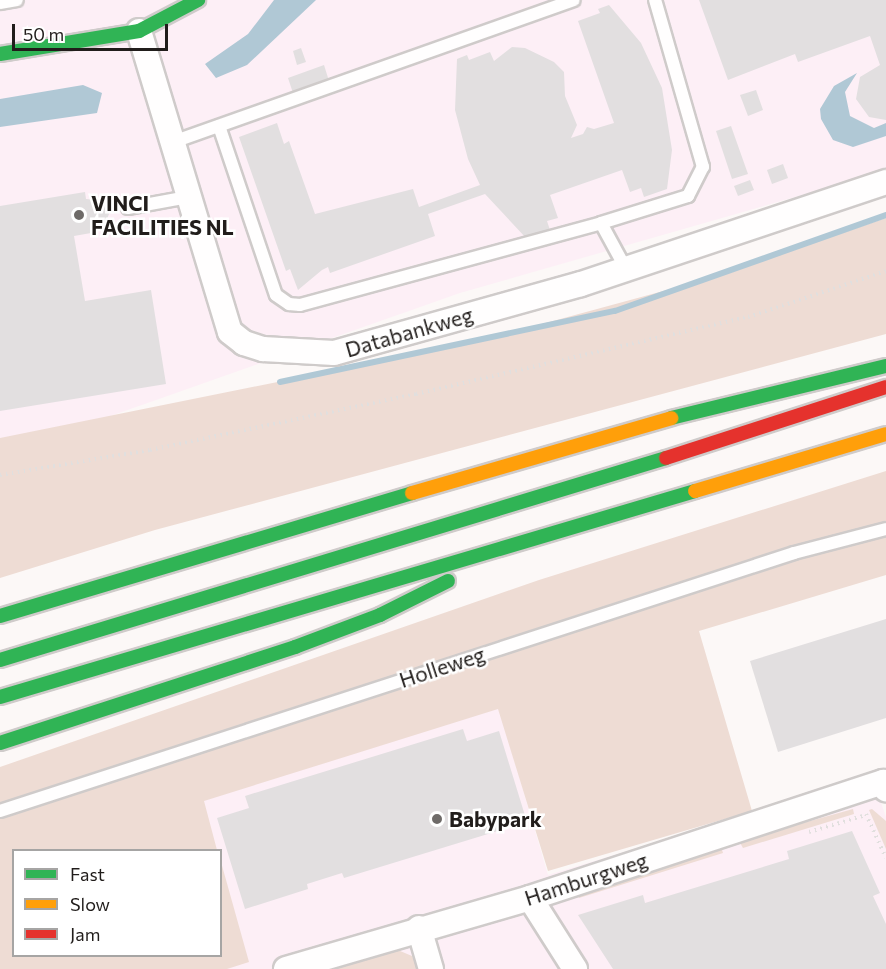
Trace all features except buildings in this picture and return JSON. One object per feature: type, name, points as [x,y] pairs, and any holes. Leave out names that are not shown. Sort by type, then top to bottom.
[{"type":"main road","points":[[0,54],[139,31],[198,0]]},
{"type":"main road","points":[[0,616],[621,431],[791,386],[886,366]]},
{"type":"main road","points":[[0,660],[573,488],[886,387]]},
{"type":"main road","points":[[0,697],[886,434]]},
{"type":"main road","points":[[0,743],[168,690],[380,615],[528,542]]},
{"type":"street","name":"Databankweg","points":[[139,31],[230,332],[244,343],[263,349],[334,353],[626,269],[886,182]]},
{"type":"street","name":"Hamburgweg","points":[[286,969],[419,928],[530,898],[858,790],[884,785]]},
{"type":"street","points":[[530,898],[575,969]]},
{"type":"street","points":[[419,928],[430,969]]},
{"type":"lane","points":[[0,3],[17,0]]},
{"type":"lane","points":[[173,142],[574,0]]},
{"type":"lane","points":[[219,126],[276,295],[289,304],[300,304],[601,223],[688,196],[703,167],[655,0]]},
{"type":"lane","points":[[128,208],[188,197]]},
{"type":"lane","points":[[601,223],[626,269]]},
{"type":"lane","name":"Holleweg","points":[[0,812],[783,557],[886,529]]},
{"type":"path","points":[[0,475],[150,450],[450,387],[748,317],[886,271]]},
{"type":"path","points":[[858,790],[886,858]]},
{"type":"shaded area","points":[[0,0],[886,0],[886,171],[460,293],[0,455]]},
{"type":"shaded area","points":[[886,218],[886,334],[155,530],[0,578],[0,438],[476,342],[711,278]]},
{"type":"shaded area","points":[[886,471],[886,523],[781,551],[0,805],[0,767],[539,580]]},
{"type":"shaded area","points":[[886,536],[886,575],[699,631],[752,811],[548,871],[498,709],[204,801],[217,849],[12,849],[12,957],[222,957],[222,866],[249,962],[227,969],[0,969],[0,818],[795,560]]},
{"type":"shaded area","points":[[486,663],[548,875],[872,777],[886,817],[886,969],[135,969],[222,957],[222,849],[132,849],[113,800]]},
{"type":"shaded area","points":[[853,809],[854,814],[743,848],[739,841]]},
{"type":"shaded area","points":[[872,809],[886,821],[886,849],[869,810]]},
{"type":"shaded area","points":[[721,847],[723,853],[579,898],[576,892]]},
{"type":"shaded area","points":[[393,948],[412,956],[419,969],[320,969]]},
{"type":"water","points":[[274,0],[316,0],[247,65],[216,78],[205,64],[248,34]]},
{"type":"water","points":[[857,73],[845,92],[850,116],[874,128],[886,123],[886,136],[853,147],[833,140],[821,119],[820,109],[834,86]]},
{"type":"water","points":[[83,85],[102,93],[97,113],[0,127],[0,99]]},
{"type":"waterway","points":[[280,382],[615,311],[886,215]]},
{"type":"traffic: fast","points":[[0,54],[139,31],[198,0]]},
{"type":"traffic: fast","points":[[671,418],[886,366]]},
{"type":"traffic: fast","points":[[0,660],[666,458]]},
{"type":"traffic: fast","points":[[0,697],[695,491]]},
{"type":"traffic: fast","points":[[0,616],[412,493]]},
{"type":"traffic: fast","points":[[0,743],[295,647],[380,615],[448,581]]},
{"type":"traffic: slow","points":[[412,493],[671,418]]},
{"type":"traffic: slow","points":[[695,491],[886,434]]},
{"type":"traffic: jam","points":[[666,458],[886,387]]},
{"type":"place","name":"VINCI FACILITIES NL","points":[[79,215]]},
{"type":"place","name":"Babypark","points":[[437,819]]}]
